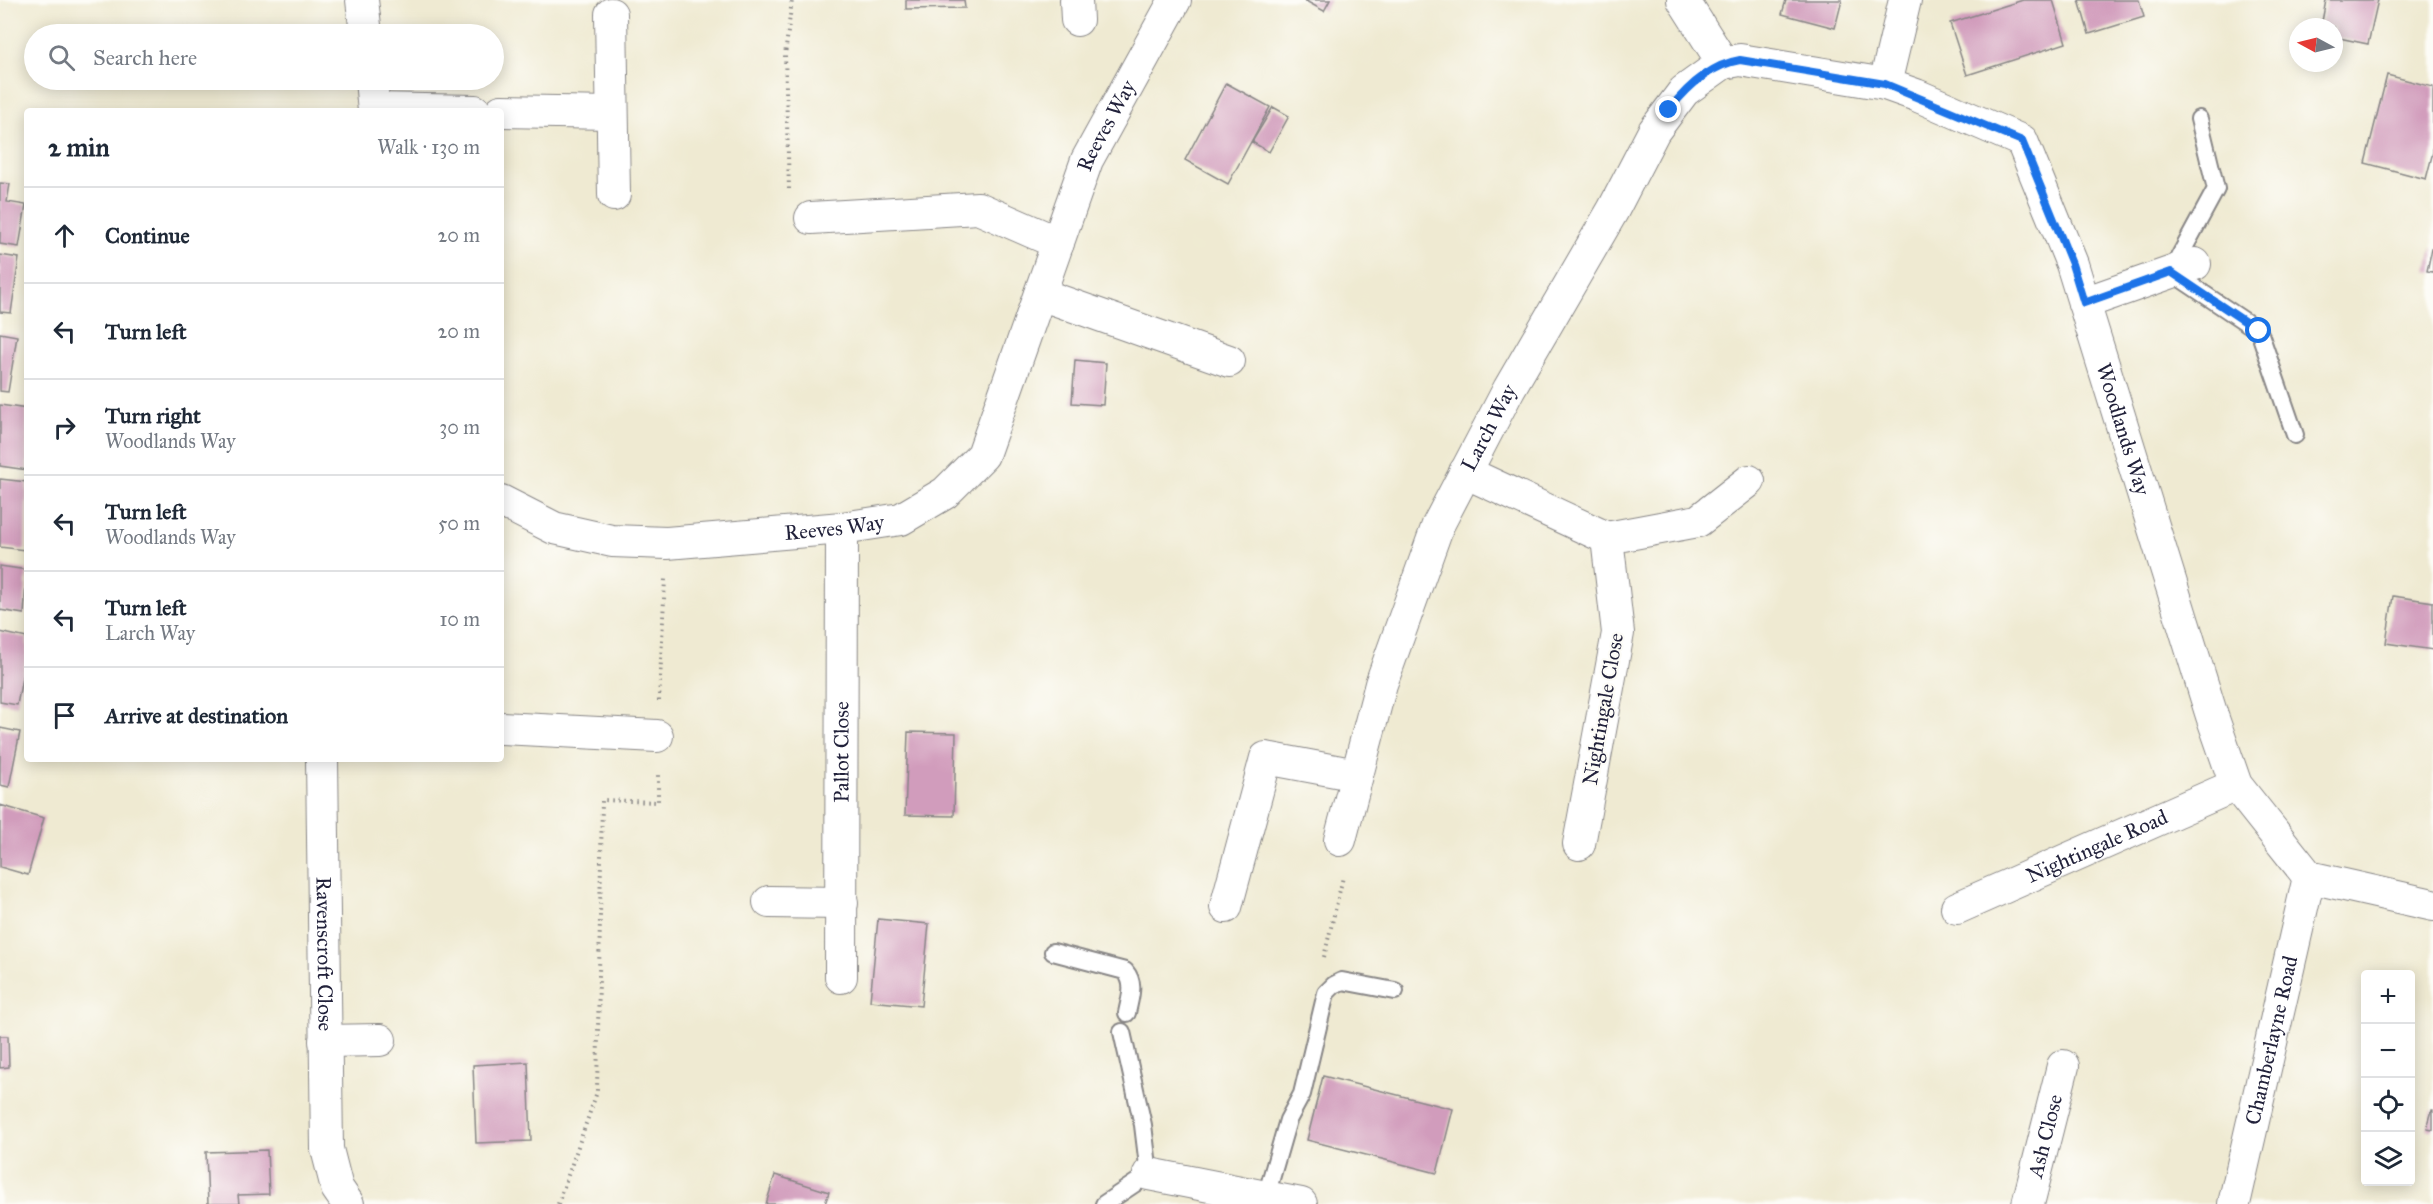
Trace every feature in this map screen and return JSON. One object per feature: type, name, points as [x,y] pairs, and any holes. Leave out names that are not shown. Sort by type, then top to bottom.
[{"type":"street","points":[[362,0],[365,24]]},
{"type":"street","name":"Reeves Way","points":[[504,503],[554,528],[612,542],[667,543],[842,528],[901,519],[945,493],[983,455],[1087,160],[1175,0]]},
{"type":"street","points":[[1683,0],[1723,63]]},
{"type":"street","points":[[1885,84],[1905,0]]},
{"type":"street","points":[[610,14],[614,195]]},
{"type":"street","name":"Woodlands Way","points":[[1723,63],[1740,60],[1885,84],[2022,141],[2072,264],[2212,716],[2236,785],[2309,878]]},
{"type":"street","name":"Larch Way","points":[[1340,840],[1382,684],[1438,525],[1509,388],[1613,210],[1654,131],[1684,91],[1723,63]]},
{"type":"street","points":[[373,100],[447,108]]},
{"type":"street","points":[[504,111],[612,113]]},
{"type":"street","points":[[811,218],[978,208],[1058,243]]},
{"type":"street","points":[[2084,303],[2183,268]]},
{"type":"street","points":[[1040,294],[1229,361]]},
{"type":"street","points":[[1465,472],[1607,538],[1698,521],[1749,481]]},
{"type":"street","name":"Pallot Close","points":[[841,977],[842,528]]},
{"type":"street","name":"Nightingale Close","points":[[1579,844],[1618,633],[1607,538]]},
{"type":"street","points":[[504,728],[657,736]]},
{"type":"street","points":[[1226,908],[1266,758],[1357,775]]},
{"type":"street","name":"Ravenscroft Close","points":[[322,762],[327,1149],[337,1188],[348,1204]]},
{"type":"street","name":"Nightingale Road","points":[[1957,908],[2236,785]]},
{"type":"street","points":[[2309,878],[2433,905]]},
{"type":"street","name":"Chamberlayne Road","points":[[2234,1204],[2309,878]]},
{"type":"street","points":[[769,902],[842,903]]},
{"type":"street","points":[[325,1041],[380,1040]]},
{"type":"street","name":"Ash Close","points":[[2028,1204],[2063,1066]]},
{"type":"street","points":[[1149,1174],[1301,1204]]},
{"type":"lane","points":[[2199,119],[2216,189],[2183,268],[2259,331],[2295,435]]},
{"type":"lane","points":[[1053,952],[1125,971],[1131,978],[1133,987],[1127,1013]]},
{"type":"lane","points":[[1266,1196],[1288,1120],[1302,1094],[1326,993],[1342,981],[1395,991]]},
{"type":"lane","points":[[1104,1204],[1149,1174],[1143,1125],[1122,1032]]},
{"type":"path","points":[[792,0],[784,55],[790,221],[811,218]]},
{"type":"path","points":[[558,1204],[597,1092],[602,800],[658,802],[657,736],[667,543]]},
{"type":"path","points":[[1334,985],[1324,960],[1348,854],[1340,840]]},
{"type":"building","points":[[906,0],[964,0],[965,8],[906,9]]},
{"type":"building","points":[[1304,0],[1330,0],[1324,11]]},
{"type":"building","points":[[1786,0],[1842,0],[1835,28],[1782,14]]},
{"type":"building","points":[[2023,0],[2053,0],[2066,43],[1967,75],[1950,23]]},
{"type":"building","points":[[2079,0],[2139,0],[2144,17],[2089,34]]},
{"type":"building","points":[[2326,0],[2378,0],[2368,44],[2343,39],[2343,18],[2323,18]]},
{"type":"building","points":[[2387,75],[2433,87],[2433,152],[2426,179],[2365,163]]},
{"type":"building","points":[[1226,83],[1270,107],[1228,184],[1185,160]]},
{"type":"building","points":[[1273,107],[1289,116],[1269,152],[1252,142]]},
{"type":"building","points":[[0,183],[10,184],[7,202],[24,205],[24,217],[19,247],[0,244]]},
{"type":"building","points":[[2433,249],[2433,272],[2427,271]]},
{"type":"building","points":[[0,255],[19,258],[11,313],[0,312]]},
{"type":"building","points":[[0,333],[17,336],[8,392],[0,391]]},
{"type":"building","points":[[1075,360],[1106,363],[1103,405],[1072,403]]},
{"type":"building","points":[[0,405],[24,409],[24,470],[0,466]]},
{"type":"building","points":[[0,479],[24,482],[24,550],[0,547]]},
{"type":"building","points":[[0,566],[24,570],[24,614],[0,610]]},
{"type":"building","points":[[2393,596],[2433,602],[2433,650],[2386,643]]},
{"type":"building","points":[[0,632],[24,637],[24,668],[17,705],[0,702]]},
{"type":"building","points":[[0,728],[20,732],[9,787],[0,785]]},
{"type":"building","points":[[908,732],[956,733],[954,816],[905,815]]},
{"type":"building","points":[[0,805],[44,818],[28,875],[0,867]]},
{"type":"building","points":[[878,919],[929,924],[921,1006],[870,1001]]},
{"type":"building","points":[[0,1036],[8,1036],[9,1067],[0,1068]]},
{"type":"building","points":[[528,1062],[531,1141],[476,1143],[473,1065]]},
{"type":"building","points":[[1323,1076],[1453,1109],[1437,1173],[1307,1140]]},
{"type":"building","points":[[2433,1110],[2433,1130],[2427,1129]]},
{"type":"building","points":[[267,1150],[269,1194],[238,1195],[239,1204],[208,1204],[206,1152]]},
{"type":"building","points":[[775,1175],[829,1192],[825,1204],[766,1204]]},
{"type":"route","points":[[1669,110],[1684,91],[1723,63],[1740,60],[1885,84],[1916,95],[2022,141],[2072,264],[2084,303],[2171,272],[2259,331]]}]
